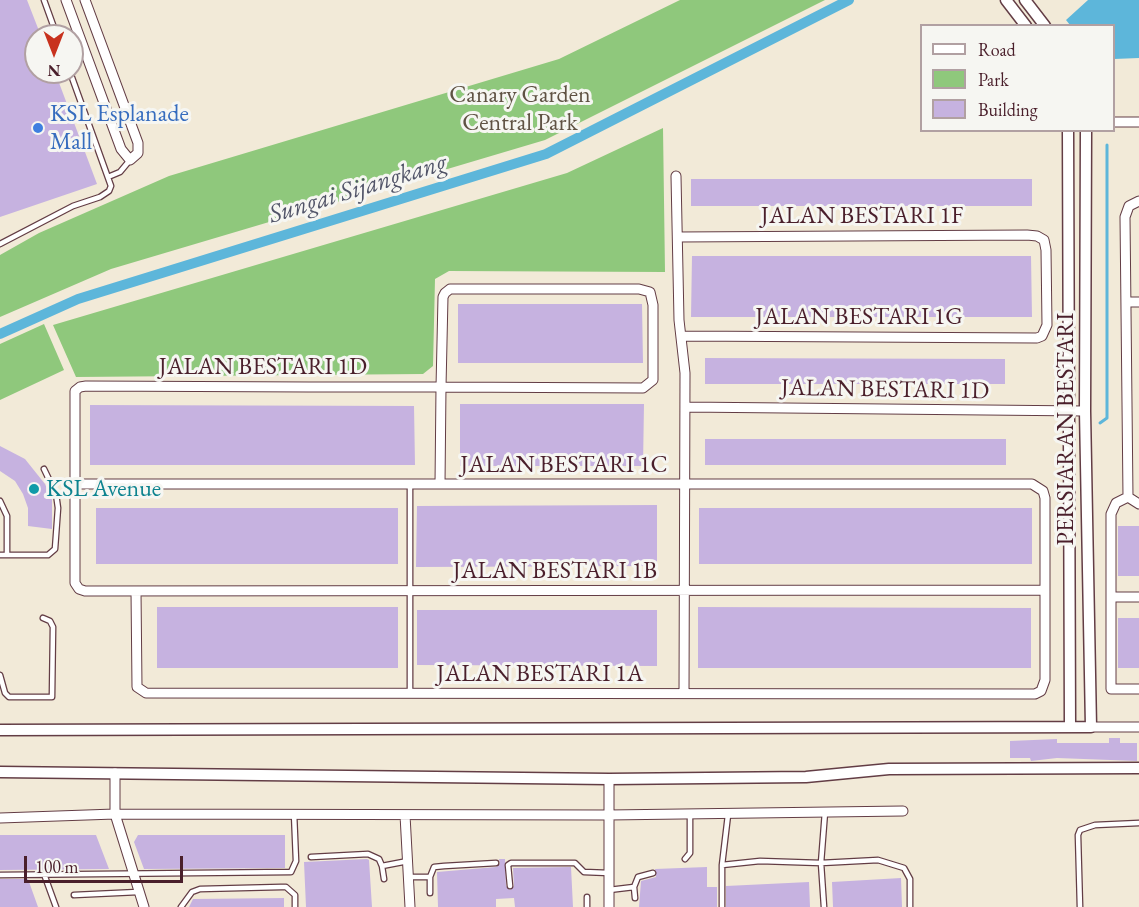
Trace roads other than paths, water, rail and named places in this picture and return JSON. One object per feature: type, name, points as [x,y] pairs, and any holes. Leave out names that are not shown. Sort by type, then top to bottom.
[{"type":"street","points":[[66,0],[121,149],[130,160],[138,153],[138,143],[84,0]]},
{"type":"street","points":[[1006,0],[1024,24]]},
{"type":"street","points":[[1025,0],[1043,24]]},
{"type":"street","points":[[1115,122],[1139,122]]},
{"type":"street","name":"PERSIARAN BESTARI","points":[[1068,132],[1070,727]]},
{"type":"street","name":"PERSIARAN BESTARI","points":[[1086,132],[1086,411],[1091,727]]},
{"type":"street","points":[[676,176],[685,407],[684,693]]},
{"type":"street","points":[[1128,497],[1125,217],[1129,206],[1139,201]]},
{"type":"street","name":"JALAN BESTARI 1F","points":[[678,237],[1027,235],[1044,240],[1047,325],[1042,336],[1037,338]]},
{"type":"street","name":"JALAN BESTARI 1D","points":[[75,484],[75,391],[86,386],[643,388],[651,384],[654,371],[650,292],[639,289],[450,289],[443,297],[441,387]]},
{"type":"street","points":[[1126,302],[1139,302]]},
{"type":"street","name":"JALAN BESTARI 1G","points":[[681,336],[1037,338]]},
{"type":"street","points":[[440,484],[441,387]]},
{"type":"street","points":[[1128,404],[1139,404]]},
{"type":"street","name":"JALAN BESTARI 1D","points":[[685,407],[1086,411]]},
{"type":"street","name":"JALAN BESTARI 1C","points":[[75,484],[1032,484],[1043,491],[1045,498],[1045,590]]},
{"type":"street","name":"JALAN BESTARI 1B","points":[[75,484],[75,577],[79,589],[85,591],[1045,590]]},
{"type":"street","points":[[1128,497],[1139,504]]},
{"type":"street","points":[[1128,497],[1116,503],[1111,514],[1111,689],[1139,689]]},
{"type":"street","name":"JALAN BESTARI 1A","points":[[136,591],[137,687],[146,693],[1035,694],[1041,691],[1045,680],[1045,590]]},
{"type":"street","points":[[1111,597],[1139,597]]},
{"type":"street","points":[[0,730],[1139,727]]},
{"type":"street","points":[[0,772],[609,779],[806,777],[889,769],[1139,768]]},
{"type":"street","points":[[115,773],[115,814],[131,872],[144,907]]},
{"type":"street","points":[[609,779],[609,907]]},
{"type":"street","points":[[0,818],[115,814],[609,815],[903,811]]},
{"type":"street","points":[[405,815],[410,907]]},
{"type":"lane","points":[[44,0],[53,24]]},
{"type":"lane","points":[[0,244],[73,206],[109,191],[111,186],[74,84]]},
{"type":"lane","points":[[108,177],[120,172],[130,160]]},
{"type":"lane","points":[[0,555],[48,555],[55,549],[58,508],[56,494],[44,469]]},
{"type":"lane","points":[[410,484],[410,693]]},
{"type":"lane","points":[[0,501],[7,516],[7,555]]},
{"type":"lane","points":[[0,675],[5,693],[9,697],[52,697],[53,627],[50,621],[43,618]]},
{"type":"lane","points":[[824,907],[821,862],[825,811]]},
{"type":"lane","points":[[722,907],[722,865],[728,812]]},
{"type":"lane","points":[[0,875],[291,872],[296,861],[294,813]]},
{"type":"lane","points":[[685,858],[690,853],[690,813]]},
{"type":"lane","points":[[1080,907],[1078,835],[1080,830],[1095,825],[1139,823]]},
{"type":"lane","points":[[311,857],[368,854],[380,859],[384,879]]},
{"type":"lane","points":[[722,865],[760,861],[878,860],[898,864],[904,868],[910,879],[910,907]]},
{"type":"lane","points":[[382,866],[408,861]]},
{"type":"lane","points":[[430,892],[430,878],[434,867],[496,863]]},
{"type":"lane","points":[[510,886],[508,865],[511,863],[575,863],[584,872],[609,873]]},
{"type":"lane","points":[[635,898],[634,887],[638,877],[653,873]]},
{"type":"lane","points":[[44,874],[56,907]]},
{"type":"lane","points":[[408,877],[430,878]]},
{"type":"lane","points":[[181,907],[192,891],[200,889],[281,887],[286,887],[295,895],[295,907]]},
{"type":"lane","points":[[609,890],[634,887]]},
{"type":"lane","points":[[74,895],[138,892]]},
{"type":"lane","points":[[587,897],[587,907]]},
{"type":"water","points":[[1088,0],[1139,0],[1139,58],[1115,59],[1115,24],[1069,24],[1066,20]]},
{"type":"waterway","name":"Sungai Sijangkang","points":[[0,334],[78,299],[546,154],[849,0]]},
{"type":"waterway","points":[[1100,423],[1107,418],[1107,145]]},
{"type":"place","name":"KSL Esplanade Mall","points":[[38,128]]},
{"type":"place","name":"KSL Avenue","points":[[34,489]]},
{"type":"park label","name":"Canary Garden Central Park","points":[[520,109]]}]
